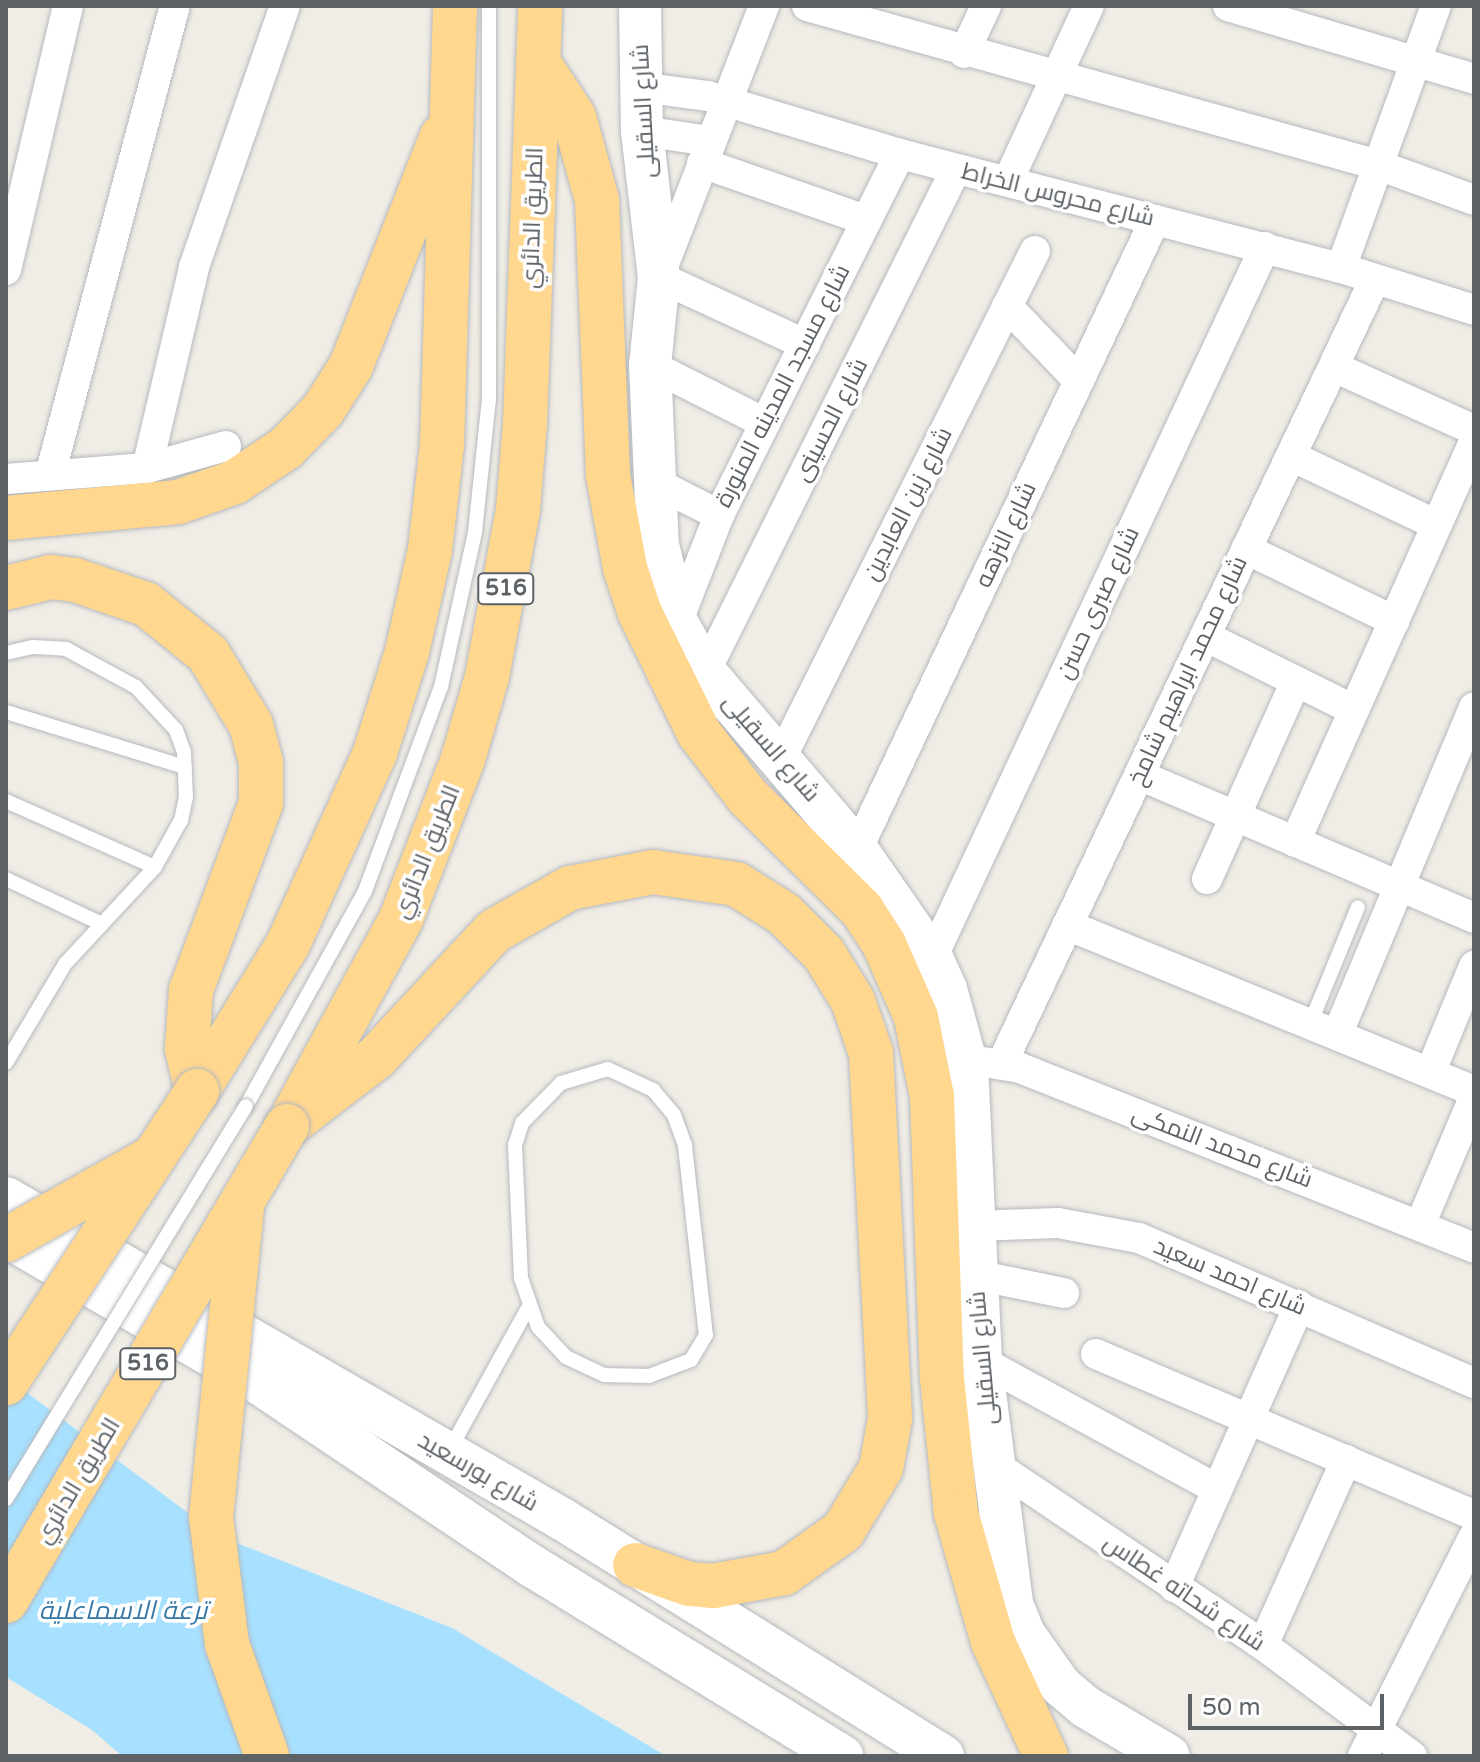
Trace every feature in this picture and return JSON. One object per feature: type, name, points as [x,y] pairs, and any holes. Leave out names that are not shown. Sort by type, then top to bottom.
[{"type":"highway","points":[[6,1383],[157,1155],[294,931],[375,753],[407,652],[430,550],[442,445],[455,6]]},
{"type":"highway","name":"الطريق الدائري","points":[[6,1601],[242,1207],[401,919],[463,759],[487,677],[516,523],[525,423],[540,6]]},
{"type":"highway","points":[[538,62],[574,117],[597,200],[608,475],[625,568],[640,613],[699,733],[748,797],[862,910],[884,944],[916,1017],[932,1096],[942,1378],[956,1513],[993,1642],[1046,1756]]},
{"type":"highway","points":[[6,518],[178,502],[235,482],[286,448],[323,410],[351,366],[453,108]]},
{"type":"highway","points":[[6,588],[51,577],[75,580],[146,604],[208,654],[251,725],[261,763],[261,803],[191,990],[187,1049],[197,1091]]},
{"type":"highway","points":[[287,1126],[377,1057],[494,931],[570,888],[653,872],[723,881],[784,914],[824,954],[853,1001],[871,1053],[890,1419],[881,1468],[843,1531],[784,1573],[713,1586],[689,1584],[635,1565]]},
{"type":"highway","points":[[6,1238],[157,1155]]},
{"type":"highway","points":[[242,1207],[213,1474],[212,1531],[227,1644],[267,1756]]},
{"type":"main road","name":"شارع السقيلى","points":[[640,6],[642,131],[659,277],[650,365],[658,545],[677,623],[705,672],[857,850],[932,958],[959,1026],[984,1064],[974,1226],[981,1361],[1004,1574],[1035,1652],[1086,1707],[1169,1756]]},
{"type":"main road","name":"شارع بورسعيد","points":[[6,1198],[635,1565],[943,1756]]},
{"type":"main road","name":"شارع بورسعيد","points":[[6,1238],[257,1382],[424,1493],[842,1756]]},
{"type":"main road","points":[[424,1493],[447,1455]]},
{"type":"street","points":[[7,263],[68,6]]},
{"type":"street","points":[[50,475],[175,6]]},
{"type":"street","points":[[147,468],[194,267],[285,6]]},
{"type":"street","points":[[764,6],[659,277],[805,344]]},
{"type":"street","points":[[807,6],[964,53],[1378,165],[1474,200]]},
{"type":"street","points":[[964,53],[986,6]]},
{"type":"street","points":[[1008,181],[1089,6]]},
{"type":"street","points":[[1228,6],[1417,59],[1474,79]]},
{"type":"street","points":[[1341,268],[1436,6]]},
{"type":"street","name":"شارع محروس الخراط","points":[[640,87],[725,102],[900,154],[1341,268],[1474,310]]},
{"type":"street","points":[[642,131],[706,152],[866,220]]},
{"type":"street","name":"شارع مسجد المدينه المنورة","points":[[677,623],[719,515],[900,154]]},
{"type":"street","name":"شارع الحسينى","points":[[705,672],[956,169]]},
{"type":"street","name":"شارع النزهه","points":[[857,850],[1155,220]]},
{"type":"street","name":"شارع صبرى حسن","points":[[932,958],[1265,247]]},
{"type":"street","name":"شارع زين العابدين","points":[[781,758],[1035,251]]},
{"type":"street","name":"شارع محمد ابراهيم شامخ","points":[[984,1064],[1067,925],[1375,279]]},
{"type":"street","points":[[1007,306],[1079,381]]},
{"type":"street","points":[[650,365],[765,423]]},
{"type":"street","points":[[1334,367],[1474,430]]},
{"type":"street","points":[[1295,842],[1474,442]]},
{"type":"street","points":[[6,479],[147,468],[226,446]]},
{"type":"street","points":[[1291,456],[1437,525]]},
{"type":"street","points":[[656,483],[719,515]]},
{"type":"street","points":[[1246,549],[1394,621]]},
{"type":"street","points":[[1205,636],[1354,710]]},
{"type":"street","points":[[1207,879],[1296,681]]},
{"type":"street","points":[[1324,1030],[1399,886],[1474,707]]},
{"type":"street","points":[[1139,775],[1474,918]]},
{"type":"street","points":[[1067,925],[1474,1091]]},
{"type":"street","points":[[1430,1073],[1474,966]]},
{"type":"street","name":"شارع محمد النمكى","points":[[984,1064],[1420,1225],[1474,1248]]},
{"type":"street","points":[[1420,1225],[1474,1098]]},
{"type":"street","name":"شارع احمد سعيد","points":[[974,1226],[1058,1223],[1112,1231],[1299,1306],[1474,1383]]},
{"type":"street","points":[[976,1275],[1064,1293]]},
{"type":"street","points":[[1174,1587],[1299,1306]]},
{"type":"street","points":[[1096,1354],[1474,1515]]},
{"type":"street","points":[[981,1361],[1217,1489]]},
{"type":"street","points":[[1263,1645],[1346,1460]]},
{"type":"street","name":"شارع شحاته غطاس","points":[[992,1463],[1263,1645],[1370,1743],[1412,1756]]},
{"type":"street","points":[[1370,1743],[1474,1536]]},
{"type":"lane","points":[[6,1499],[246,1106],[365,891],[441,687],[475,532],[489,399],[489,6]]},
{"type":"lane","points":[[6,653],[33,647],[66,649],[114,672],[158,708],[176,730],[185,767],[181,820],[155,867],[65,964],[6,1063]]},
{"type":"lane","points":[[6,712],[185,767]]},
{"type":"lane","points":[[6,801],[155,867]]},
{"type":"lane","points":[[6,879],[100,923]]},
{"type":"lane","points":[[1324,1030],[1358,907]]},
{"type":"lane","points":[[447,1455],[528,1308],[521,1278],[518,1133],[528,1112],[561,1083],[591,1071],[624,1073],[653,1090],[681,1130],[706,1324],[703,1344],[691,1360],[664,1373],[604,1375],[551,1344],[528,1308]]},
{"type":"water","name":"ترعة الاسماعلية","points":[[6,1377],[219,1536],[452,1628],[666,1756],[122,1756],[92,1730],[6,1677]]}]
